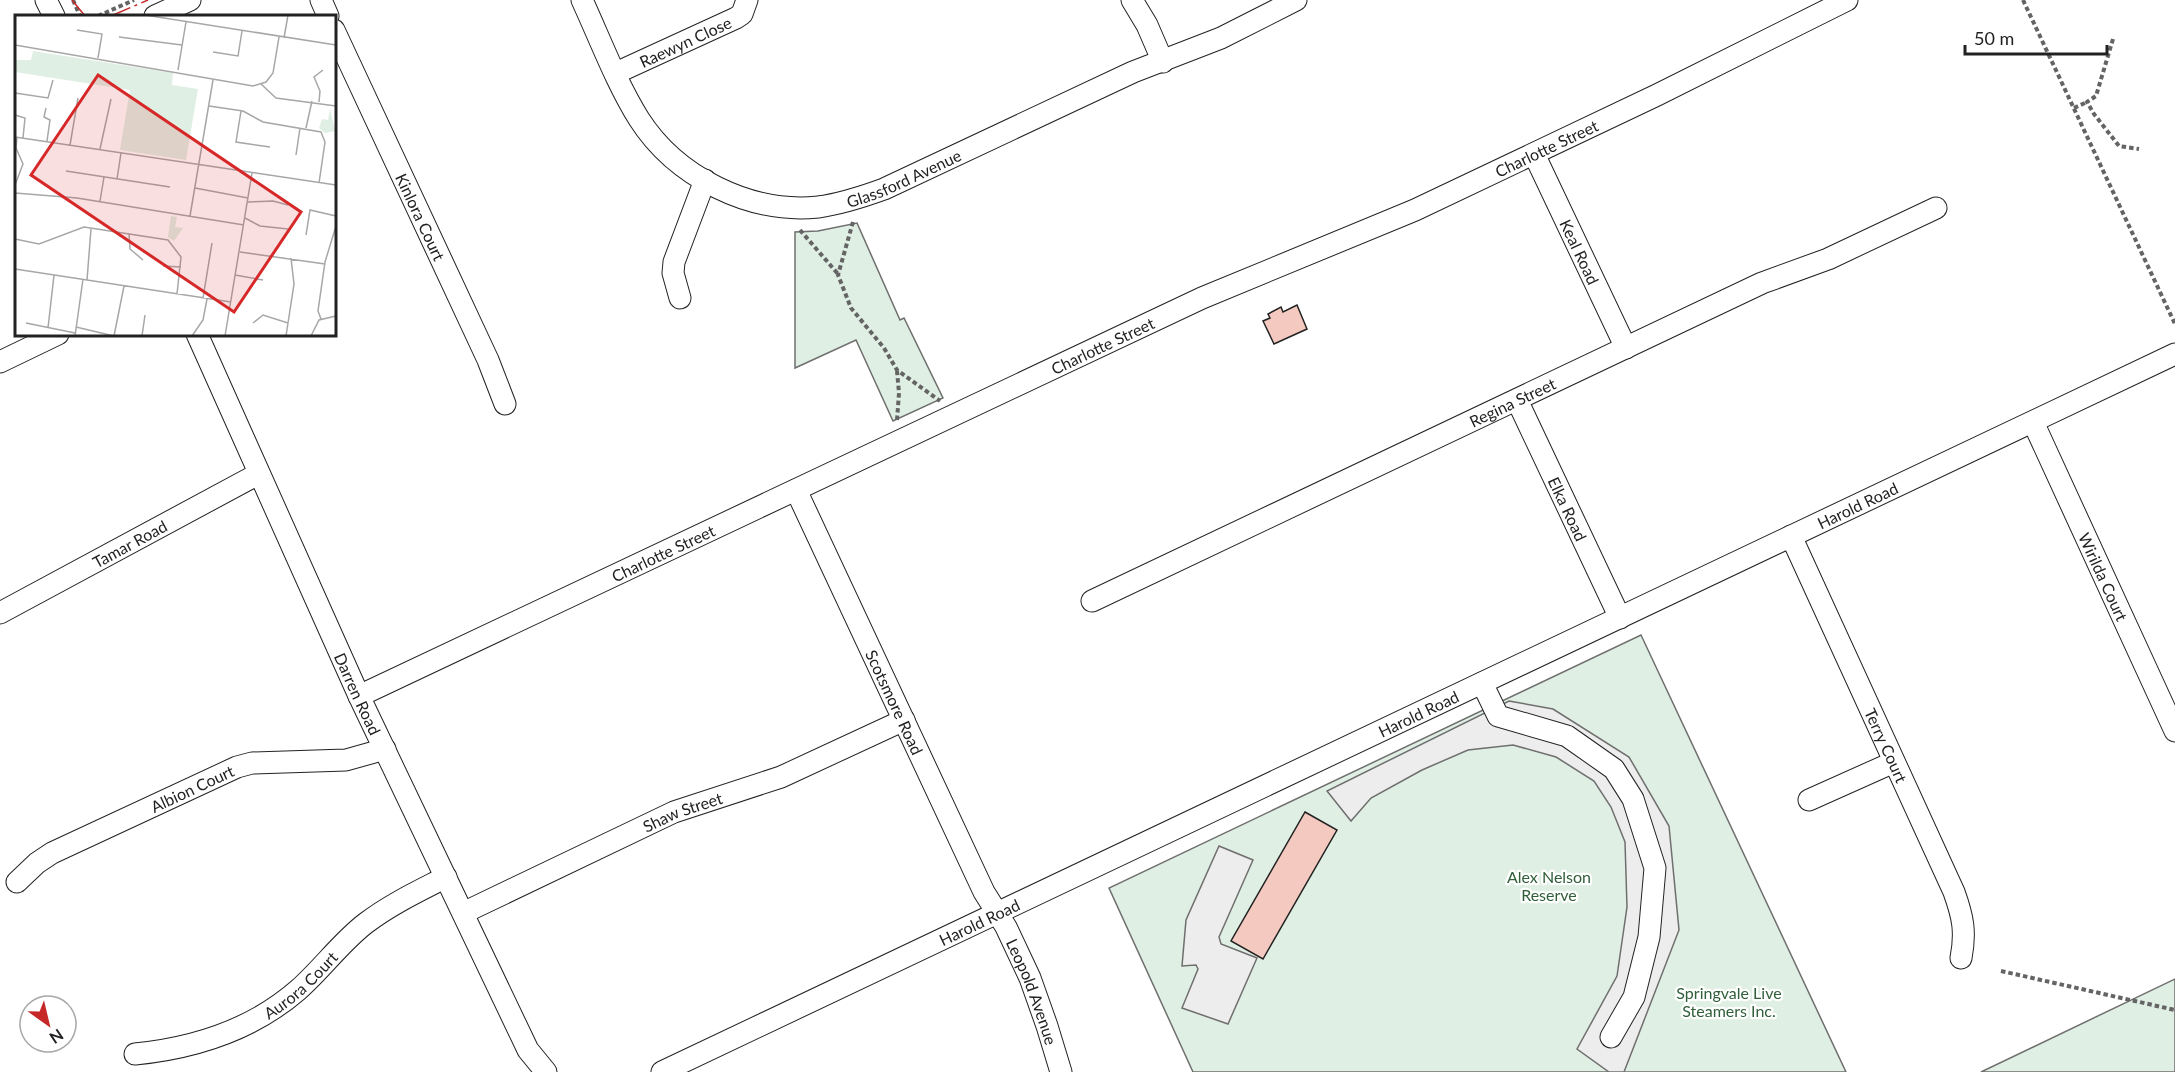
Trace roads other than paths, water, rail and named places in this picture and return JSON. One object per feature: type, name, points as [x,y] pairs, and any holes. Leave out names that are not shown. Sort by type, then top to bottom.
[{"type":"street","points":[[45,0],[53,15]]},
{"type":"street","points":[[157,15],[190,0]]},
{"type":"street","points":[[321,0],[328,15]]},
{"type":"street","name":"Glassford Avenue","points":[[582,0],[632,105],[648,132],[671,156],[705,180],[726,191],[766,204],[802,208],[844,203],[884,189],[1123,77],[1221,39],[1296,0]]},
{"type":"street","name":"Raewyn Close","points":[[616,73],[736,18],[742,14],[747,0]]},
{"type":"street","points":[[1132,0],[1163,62]]},
{"type":"street","name":"Charlotte Street","points":[[359,696],[1202,298],[1416,210],[1721,64],[1847,0]]},
{"type":"street","name":"Kinlora Court","points":[[336,34],[488,360],[505,404]]},
{"type":"street","name":"Keal Road","points":[[1534,154],[1626,348]]},
{"type":"street","points":[[680,298],[673,273],[674,262],[705,180]]},
{"type":"street","name":"Regina Street","points":[[1092,601],[1762,283],[1828,259],[1936,208]]},
{"type":"street","points":[[0,362],[54,336]]},
{"type":"street","name":"Darren Road","points":[[198,336],[359,696],[528,1050],[546,1072]]},
{"type":"street","name":"Harold Road","points":[[662,1072],[2175,354]]},
{"type":"street","name":"Elka Road","points":[[1517,400],[1620,618]]},
{"type":"street","name":"Wirilda Court","points":[[2033,422],[2175,731]]},
{"type":"street","name":"Tamar Road","points":[[0,613],[258,474]]},
{"type":"street","name":"Scotsmore Road","points":[[796,490],[984,892],[997,913]]},
{"type":"street","name":"Terry Court","points":[[1791,536],[1960,908],[1965,940],[1960,958]]},
{"type":"street","points":[[1482,683],[1498,716],[1567,736],[1614,769],[1633,799],[1655,868],[1649,937],[1634,997],[1611,1037]]},
{"type":"street","name":"Shaw Street","points":[[463,913],[674,812],[781,777],[904,720]]},
{"type":"street","name":"Albion Court","points":[[17,882],[37,863],[52,853],[237,766],[252,763],[346,760],[385,749]]},
{"type":"street","points":[[1809,800],[1894,762]]},
{"type":"street","name":"Aurora Court","points":[[135,1054],[181,1048],[204,1042],[263,1016],[298,991],[339,947],[367,922],[399,901],[446,877]]},
{"type":"street","name":"Leopold Avenue","points":[[997,913],[1006,927],[1033,986],[1061,1072]]},
{"type":"street","name":"Darren Road","points":[[528,1050],[532,1072]]},
{"type":"park label","name":"Alex Nelson Reserve","points":[[1549,885]]},
{"type":"park label","name":"Springvale Live Steamers Inc.","points":[[1729,1001]]}]
